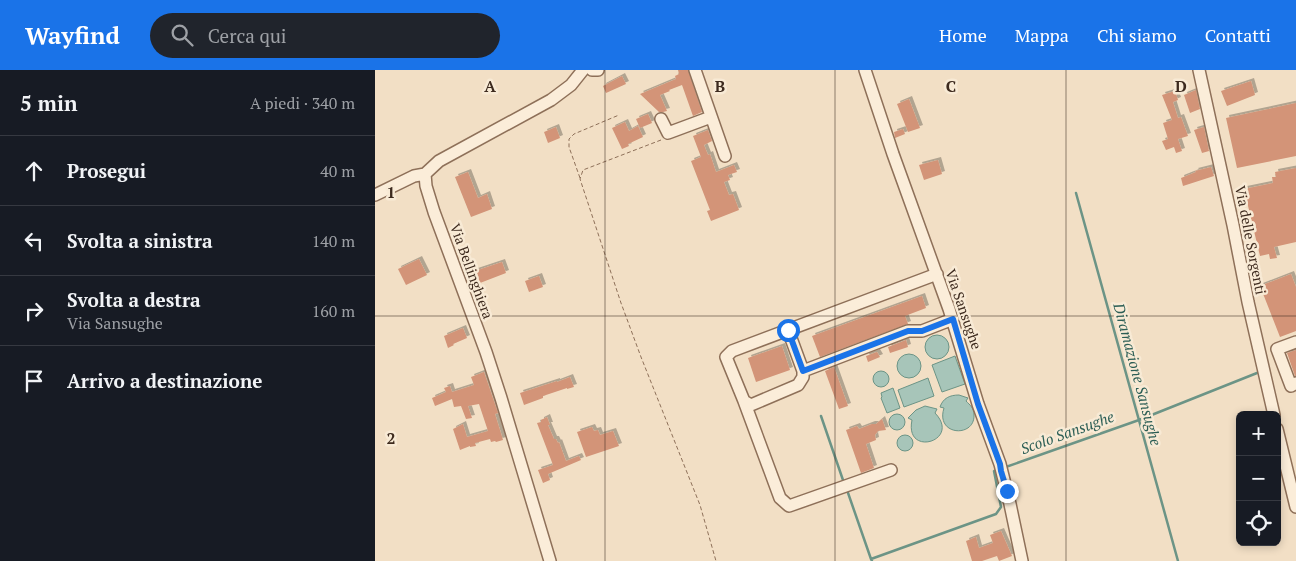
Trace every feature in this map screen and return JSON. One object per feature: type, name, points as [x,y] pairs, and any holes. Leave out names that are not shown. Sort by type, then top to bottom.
[{"type":"street","points":[[375,195],[414,176],[425,174],[439,161],[551,100],[571,85],[583,70]]},
{"type":"street","points":[[592,70],[598,70]]},
{"type":"street","points":[[695,70],[725,156]]},
{"type":"street","name":"Via Sansughe","points":[[865,70],[893,154],[953,319],[978,404],[1000,468],[1022,561]]},
{"type":"street","name":"Via delle Sorgenti","points":[[1199,70],[1273,411]]},
{"type":"street","points":[[661,119],[669,133],[711,116]]},
{"type":"street","name":"Via Bellinghiera","points":[[425,174],[425,186],[501,398],[550,561]]},
{"type":"street","points":[[891,470],[789,506],[780,498],[726,357],[732,351],[937,274]]},
{"type":"street","points":[[803,371],[908,331],[922,331],[953,319]]},
{"type":"street","points":[[744,401],[751,405],[798,385],[803,378],[803,371],[788,330]]},
{"type":"street","points":[[1296,342],[1277,349],[1291,386],[1296,384]]},
{"type":"street","points":[[1281,445],[1296,507]]},
{"type":"path","points":[[619,115],[574,134],[569,139],[569,147],[621,303],[700,505],[716,561]]},
{"type":"path","points":[[580,179],[583,170],[667,138],[669,133]]},
{"type":"shaded area","points":[[937,335],[946,338],[949,347],[946,356],[937,359],[928,356],[925,347],[928,338]]},
{"type":"shaded area","points":[[909,354],[914,355],[920,361],[920,371],[914,377],[909,378],[904,377],[898,371],[897,366],[898,361],[904,355]]},
{"type":"shaded area","points":[[955,356],[965,384],[942,392],[932,365]]},
{"type":"shaded area","points":[[878,371],[884,371],[889,376],[887,385],[878,387],[873,382],[873,376]]},
{"type":"shaded area","points":[[928,378],[934,396],[904,407],[898,390]]},
{"type":"shaded area","points":[[893,388],[900,408],[887,413],[881,393]]},
{"type":"shaded area","points":[[959,395],[968,398],[966,401],[973,409],[974,415],[973,422],[968,428],[956,431],[950,429],[945,424],[943,417],[944,408],[940,407],[947,398]]},
{"type":"shaded area","points":[[925,406],[937,409],[935,413],[941,423],[942,431],[937,438],[923,442],[916,439],[912,432],[912,420],[908,418],[916,410]]},
{"type":"shaded area","points":[[897,414],[903,416],[905,422],[903,428],[897,430],[891,428],[889,422],[891,416]]},
{"type":"shaded area","points":[[902,435],[908,435],[913,440],[911,449],[902,451],[897,446],[897,440]]},
{"type":"building","points":[[678,70],[688,70],[702,112],[693,116],[682,85],[660,95],[667,111],[663,112],[659,112],[640,94],[676,79],[675,76],[679,74]]},
{"type":"building","points":[[622,76],[626,84],[606,93],[603,86]]},
{"type":"building","points":[[1251,81],[1255,95],[1227,106],[1221,91]]},
{"type":"building","points":[[1196,90],[1200,109],[1190,113],[1184,95]]},
{"type":"building","points":[[1175,91],[1178,100],[1173,102],[1178,118],[1181,117],[1188,136],[1178,139],[1182,151],[1176,153],[1174,147],[1166,150],[1162,141],[1168,139],[1163,123],[1172,120],[1162,95]]},
{"type":"building","points":[[909,99],[920,128],[908,132],[897,104]]},
{"type":"building","points":[[1296,103],[1296,156],[1237,168],[1226,118]]},
{"type":"building","points":[[648,114],[652,123],[640,128],[636,119]]},
{"type":"building","points":[[625,122],[629,131],[638,126],[643,137],[622,149],[612,128]]},
{"type":"building","points":[[556,127],[560,138],[548,143],[544,132]]},
{"type":"building","points":[[1204,127],[1209,151],[1202,153],[1194,130]]},
{"type":"building","points":[[903,129],[905,134],[895,138],[894,132]]},
{"type":"building","points":[[708,130],[712,141],[704,145],[708,155],[710,154],[716,172],[734,165],[737,172],[728,175],[730,180],[724,182],[729,195],[733,194],[739,210],[711,221],[707,211],[710,210],[691,161],[701,157],[693,136]]},
{"type":"building","points":[[938,160],[942,174],[924,180],[919,165]]},
{"type":"building","points":[[1211,167],[1214,176],[1183,186],[1181,178],[1195,171]]},
{"type":"building","points":[[1296,168],[1296,242],[1274,247],[1277,258],[1270,259],[1269,254],[1260,256],[1244,189],[1273,183],[1272,177],[1276,177],[1275,172]]},
{"type":"building","points":[[468,172],[478,198],[487,194],[492,209],[471,217],[455,177]]},
{"type":"building","points":[[419,259],[427,275],[406,285],[398,269]]},
{"type":"building","points":[[502,262],[506,273],[480,283],[475,271]]},
{"type":"building","points":[[1291,274],[1296,287],[1296,331],[1280,337],[1260,286]]},
{"type":"building","points":[[539,276],[543,287],[529,292],[525,281]]},
{"type":"building","points":[[922,296],[926,308],[905,316],[908,324],[820,357],[812,336]]},
{"type":"building","points":[[463,328],[467,338],[448,348],[444,336]]},
{"type":"building","points":[[906,340],[908,347],[890,353],[888,347]]},
{"type":"building","points":[[782,346],[790,370],[756,382],[748,358]]},
{"type":"building","points":[[1296,350],[1296,376],[1295,376],[1287,353]]},
{"type":"building","points":[[877,352],[880,357],[868,362],[866,356]]},
{"type":"building","points":[[834,367],[848,406],[839,409],[825,371]]},
{"type":"building","points":[[484,372],[498,413],[495,414],[503,440],[491,442],[490,439],[475,443],[476,446],[460,450],[453,429],[463,424],[467,437],[488,431],[479,404],[468,406],[472,418],[466,419],[461,406],[454,407],[452,399],[435,406],[432,398],[446,392],[444,388],[450,386],[452,392],[474,385],[471,377]]},
{"type":"building","points":[[570,377],[574,387],[543,396],[543,398],[524,405],[520,393]]},
{"type":"building","points":[[547,417],[554,439],[559,442],[566,461],[579,456],[581,460],[548,474],[550,480],[543,483],[538,470],[553,465],[537,423]]},
{"type":"building","points":[[882,419],[886,430],[878,431],[875,435],[876,440],[866,444],[874,468],[861,473],[846,430],[857,426],[859,429],[876,424]]},
{"type":"building","points":[[592,427],[594,431],[598,430],[600,435],[613,431],[619,446],[586,457],[577,432]]},
{"type":"building","points":[[1001,531],[1012,556],[999,561],[997,556],[982,561],[972,561],[966,541],[976,537],[979,548],[993,543],[990,535]]},
{"type":"waterway","name":"Diramazione Sansughe","points":[[1076,193],[1178,561]]},
{"type":"waterway","name":"Scolo Sansughe","points":[[1003,468],[1139,420],[1257,373]]},
{"type":"waterway","name":"Diramazione Sansughe","points":[[821,416],[844,483]]},
{"type":"waterway","name":"Scolo Sansughe","points":[[872,561],[871,559],[996,514],[1001,507],[994,471],[998,469]]},
{"type":"waterway","name":"Diramazione Sansughe","points":[[847,490],[871,559]]},
{"type":"route","points":[[788,330],[803,371],[908,331],[922,331],[953,319],[978,404],[1000,464],[1007,491]]}]
